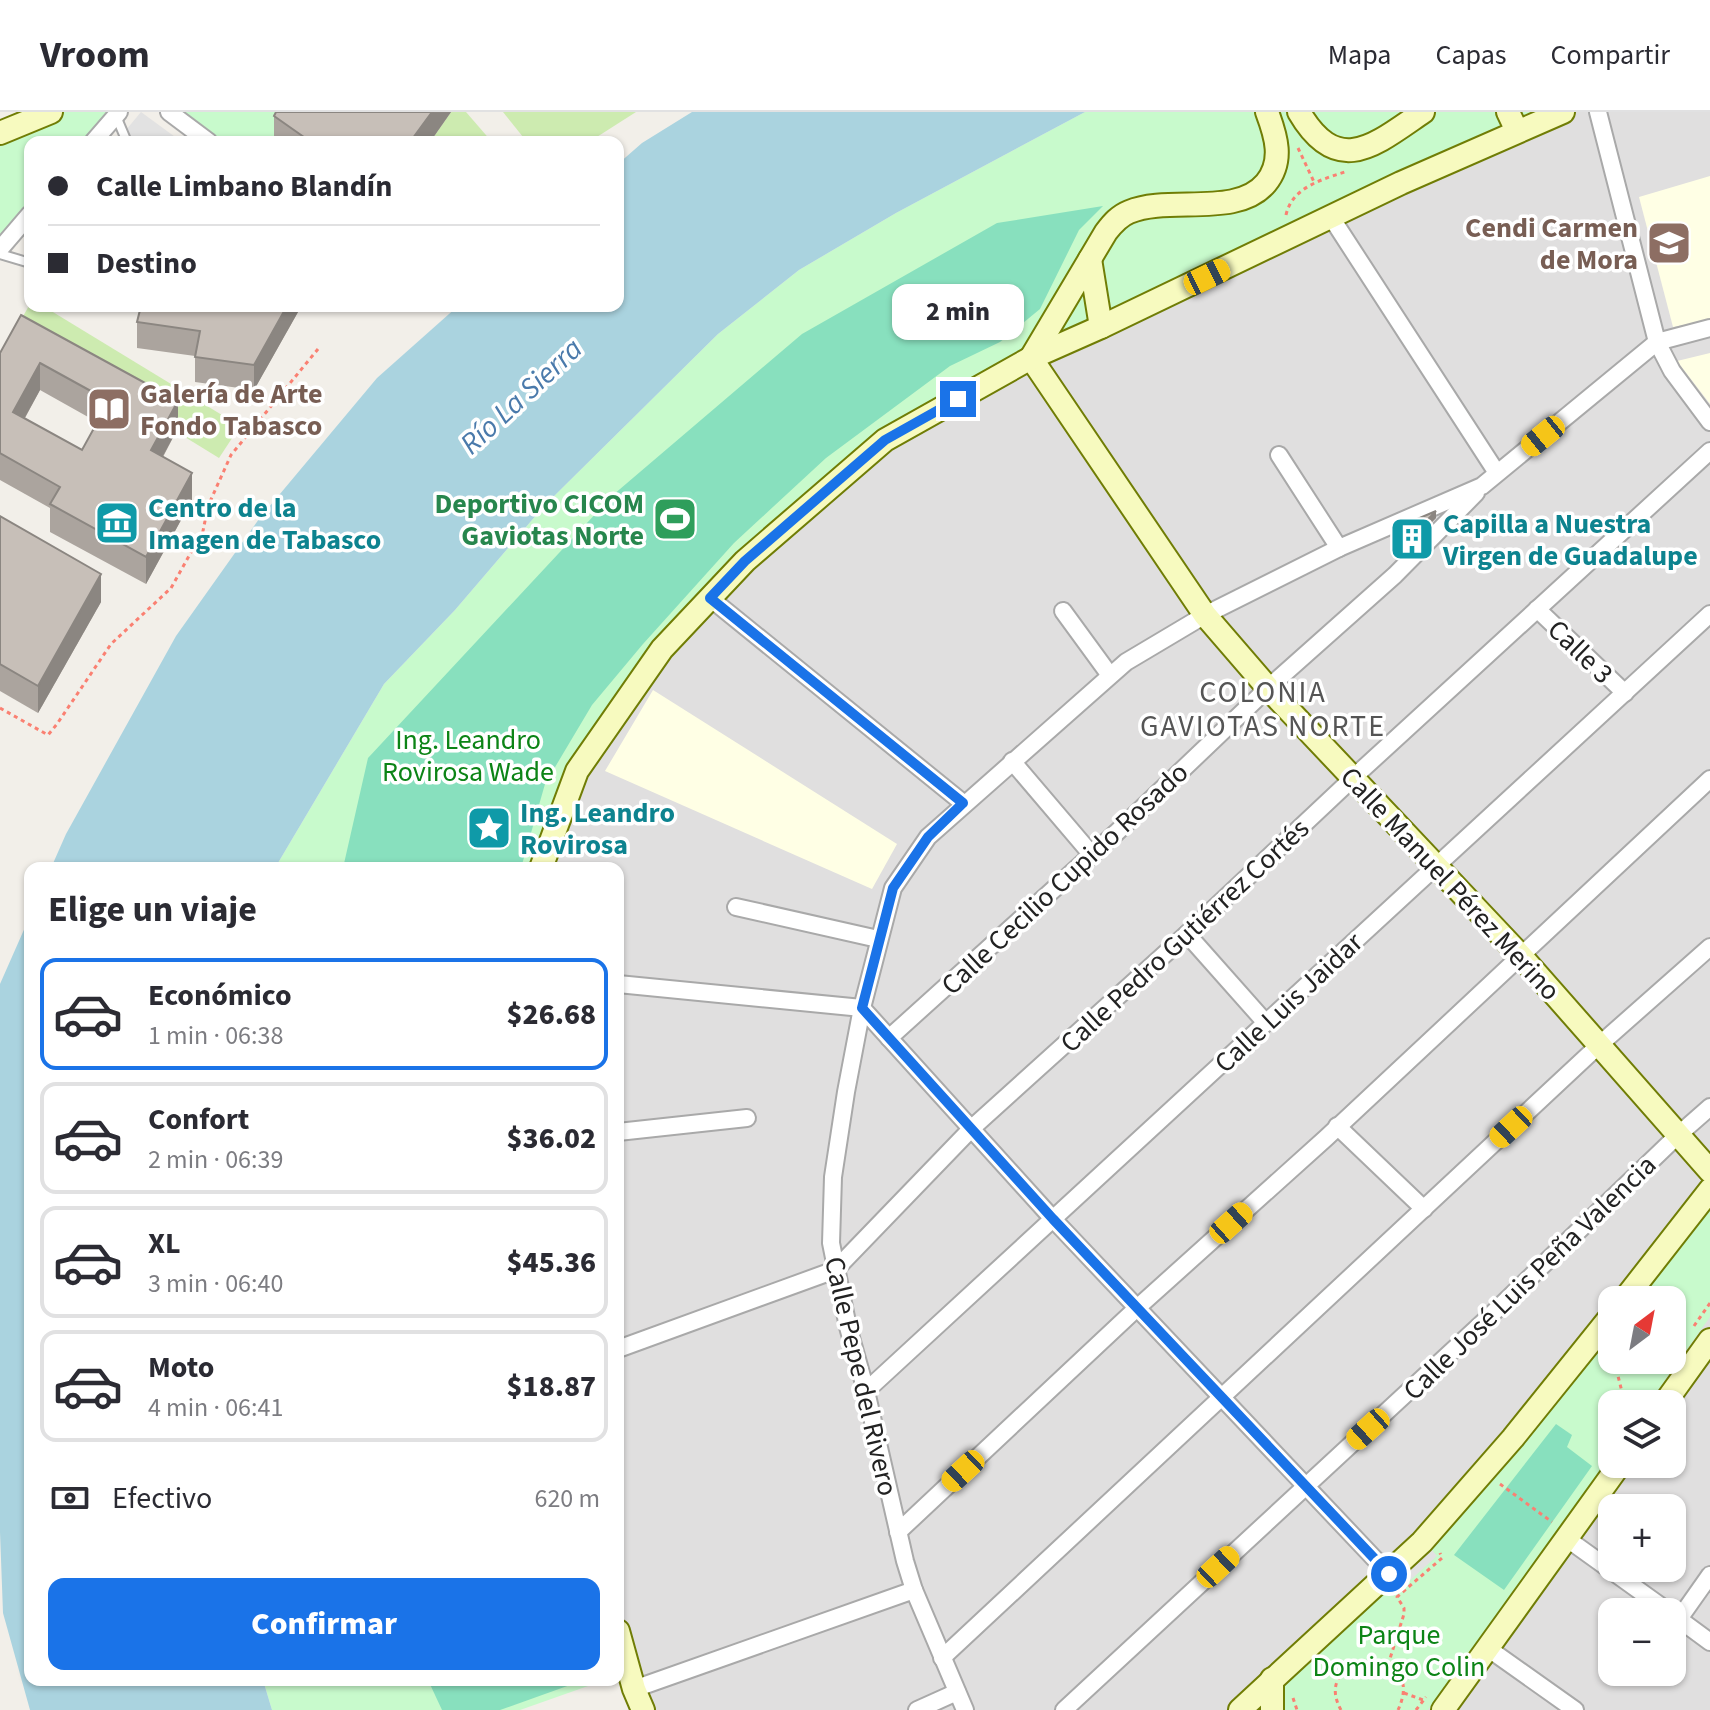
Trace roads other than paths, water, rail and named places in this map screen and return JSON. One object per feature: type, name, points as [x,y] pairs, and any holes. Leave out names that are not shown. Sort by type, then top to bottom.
[{"type":"main road","points":[[0,133],[51,112]]},
{"type":"main road","points":[[1299,112],[1308,127],[1322,140],[1347,151],[1369,147],[1423,112]]},
{"type":"main road","points":[[543,862],[577,771],[662,649],[745,561],[885,440],[1031,358],[1331,217],[1512,122],[1563,112]]},
{"type":"main road","points":[[1031,358],[1117,218],[1142,208],[1234,202],[1250,197],[1262,188],[1272,176],[1277,162],[1278,151],[1269,117]]},
{"type":"main road","points":[[1090,259],[1101,327]]},
{"type":"main road","name":"Calle Manuel Pérez Merino","points":[[1031,358],[1205,615],[1268,688],[1520,955],[1710,1171]]},
{"type":"main road","points":[[1635,1286],[1710,1190]]},
{"type":"main road","points":[[1240,1710],[1431,1532],[1503,1450],[1598,1332]]},
{"type":"main road","points":[[1674,1390],[1710,1340]]},
{"type":"main road","points":[[1433,1705],[1489,1649],[1560,1530],[1607,1478]]},
{"type":"main road","points":[[624,1653],[643,1710]]},
{"type":"main road","points":[[1272,1679],[1272,1710]]},
{"type":"street","points":[[169,112],[201,136]]},
{"type":"street","points":[[1598,112],[1657,342],[1672,371],[1710,422]]},
{"type":"street","points":[[98,136],[117,114]]},
{"type":"street","points":[[1331,217],[1497,473]]},
{"type":"street","points":[[0,252],[24,222]]},
{"type":"street","name":"Calle Pepe del Rivero","points":[[965,1710],[914,1590],[831,1243],[833,1177],[862,1008],[893,888],[912,856],[928,837],[1109,674],[1205,615],[1339,548],[1482,486],[1657,342],[1710,328]]},
{"type":"street","name":"Calle Pedro Gutiérrez Cortés","points":[[624,1347],[835,1270],[972,1128],[1710,451]]},
{"type":"street","points":[[1279,455],[1339,548]]},
{"type":"street","name":"Calle Cecilio Cupido Rosado","points":[[889,1038],[1395,575],[1482,486]]},
{"type":"street","points":[[710,598],[963,803]]},
{"type":"street","name":"Calle 3","points":[[1537,609],[1625,693]]},
{"type":"street","points":[[1063,611],[1109,674]]},
{"type":"street","name":"Calle Luis Jaidar","points":[[866,1391],[1710,614]]},
{"type":"street","points":[[1012,761],[1092,855]]},
{"type":"street","points":[[898,1532],[1710,779]]},
{"type":"street","points":[[736,907],[878,939]]},
{"type":"street","points":[[1187,934],[1266,1023]]},
{"type":"street","points":[[942,1658],[1598,1046],[1710,947]]},
{"type":"street","points":[[624,985],[862,1008],[1053,1219],[1389,1574]]},
{"type":"street","name":"Calle José Luis Peña Valencia","points":[[1064,1710],[1492,1314],[1710,1107]]},
{"type":"street","points":[[624,1131],[747,1118]]},
{"type":"street","points":[[1337,1126],[1424,1209]]},
{"type":"street","points":[[1560,1530],[1650,1598]]},
{"type":"street","points":[[1686,1601],[1710,1575]]},
{"type":"street","points":[[634,1689],[914,1590]]},
{"type":"street","points":[[1686,1624],[1710,1642]]},
{"type":"street","points":[[1489,1649],[1575,1710]]},
{"type":"street","points":[[917,1710],[957,1692]]},
{"type":"lane","points":[[117,114],[125,136]]},
{"type":"lane","points":[[0,252],[24,261]]},
{"type":"water","name":"Río La Sierra","points":[[692,112],[1085,112],[896,213],[799,270],[718,334],[544,506],[455,610],[384,684],[279,862],[54,862],[66,834],[176,636],[259,519],[377,378],[451,312],[624,312],[624,159],[642,143]]},
{"type":"water","points":[[24,930],[24,1686],[265,1686],[272,1710],[30,1710],[3,1613],[0,1532],[0,984]]},
{"type":"place","name":"Cendi Carmen de Mora","points":[[1669,243]]},
{"type":"place","name":"Galería de Arte Fondo Tabasco","points":[[109,409]]},
{"type":"place","name":"Deportivo CICOM Gaviotas Norte","points":[[675,519]]},
{"type":"place","name":"Centro de la Imagen de Tabasco","points":[[117,523]]},
{"type":"place","name":"Capilla a Nuestra Virgen de Guadalupe","points":[[1412,539]]},
{"type":"place","name":"Ing. Leandro Rovirosa","points":[[489,828]]},
{"type":"district","name":"COLONIA GAVIOTAS NORTE","points":[[1263,709]]},
{"type":"park label","name":"Ing. Leandro Rovirosa Wade","points":[[468,755]]},
{"type":"park label","name":"Parque Domingo Colin","points":[[1399,1650]]}]
